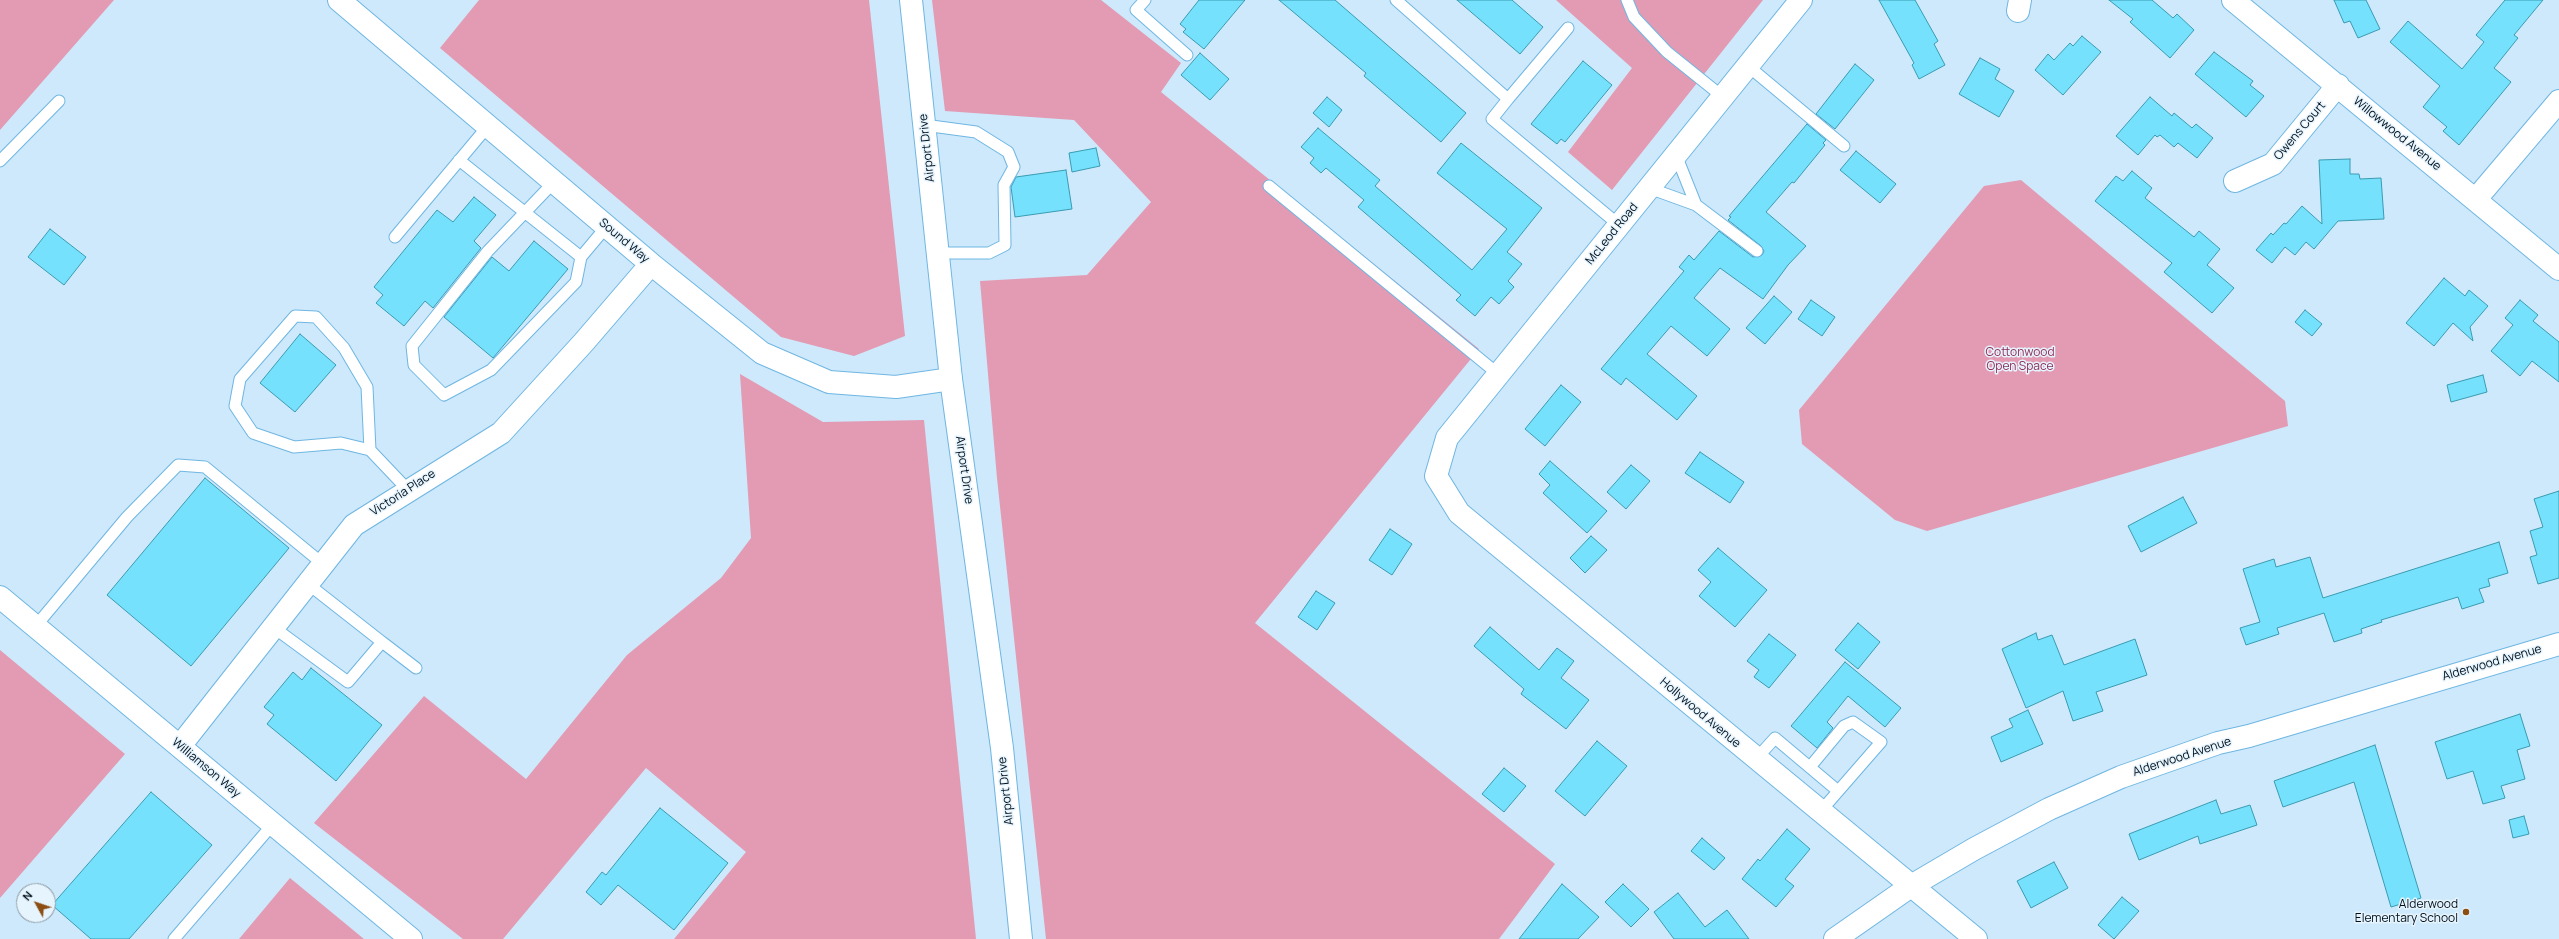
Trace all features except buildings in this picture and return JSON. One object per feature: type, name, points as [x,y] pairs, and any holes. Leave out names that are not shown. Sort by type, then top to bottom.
[{"type":"street","name":"Sound Way","points":[[339,0],[651,264],[762,353],[829,382],[896,387],[951,379]]},
{"type":"street","name":"Airport Drive","points":[[911,0],[951,379],[1002,748],[1021,939]]},
{"type":"street","name":"McLeod Road","points":[[1436,476],[1447,438],[1802,0]]},
{"type":"street","name":"Willowwood Avenue","points":[[2233,0],[2338,85],[2559,269]]},
{"type":"street","name":"Owens Court","points":[[2235,181],[2273,164],[2338,85]]},
{"type":"street","points":[[2476,199],[2559,101]]},
{"type":"street","name":"Victoria Place","points":[[180,746],[354,525],[500,433],[584,342],[651,264]]},
{"type":"street","name":"Hollywood Avenue","points":[[1436,476],[1458,513],[1976,939]]},
{"type":"street","name":"Williamson Way","points":[[0,597],[411,939]]},
{"type":"street","name":"Alderwood Avenue","points":[[1835,939],[1911,886],[2049,809],[2151,765],[2559,644]]},
{"type":"lane","points":[[1144,0],[1136,10],[1187,55]]},
{"type":"lane","points":[[1396,0],[1508,99]]},
{"type":"lane","points":[[1627,0],[1634,17],[1667,52],[1723,97]]},
{"type":"lane","points":[[1568,28],[1492,119],[1619,225]]},
{"type":"lane","points":[[1748,66],[1844,146]]},
{"type":"lane","points":[[0,161],[59,101]]},
{"type":"lane","points":[[924,125],[976,132],[1008,152],[1014,167],[1004,185],[1005,245],[989,253],[938,253]]},
{"type":"lane","points":[[395,237],[488,126]]},
{"type":"lane","points":[[1676,155],[1696,205]]},
{"type":"lane","points":[[459,160],[581,257]]},
{"type":"lane","points":[[554,182],[488,251],[412,346],[414,365],[444,395],[491,370],[576,282],[581,257],[607,226]]},
{"type":"lane","points":[[1269,186],[1498,374]]},
{"type":"lane","points":[[1649,188],[1696,205],[1757,252]]},
{"type":"lane","points":[[370,450],[367,387],[344,348],[316,317],[294,316],[240,379],[235,406],[253,433],[294,447],[341,443],[370,450],[408,490]]},
{"type":"lane","points":[[35,626],[127,517],[178,465],[206,467],[323,564]]},
{"type":"lane","points":[[308,584],[416,668]]},
{"type":"lane","points":[[273,627],[348,682],[382,642]]},
{"type":"lane","points":[[1810,767],[1844,726],[1853,722],[1881,742],[1820,812]]},
{"type":"lane","points":[[1756,759],[1774,738],[1838,791]]},
{"type":"lane","points":[[174,939],[274,824]]},
{"type":"green space","points":[[0,0],[114,0],[0,130]]},
{"type":"green space","points":[[479,0],[869,0],[905,336],[854,356],[781,337],[440,48]]},
{"type":"green space","points":[[932,0],[1101,0],[1181,63],[1161,92],[1479,349],[1255,623],[1555,864],[1499,939],[1046,939],[997,478],[980,281],[1087,275],[1151,202],[1074,120],[945,111]]},
{"type":"green space","points":[[1556,0],[1763,0],[1612,190],[1568,152],[1632,68]]},
{"type":"green space","name":"Cottonwood Open Space","points":[[2021,180],[2285,401],[2288,426],[1927,531],[1895,520],[1802,444],[1799,410],[1984,186]]},
{"type":"green space","points":[[740,374],[823,422],[924,420],[976,939],[674,939],[746,852],[646,768],[503,939],[463,939],[314,823],[424,696],[526,779],[627,655],[721,578],[751,538]]},
{"type":"green space","points":[[0,650],[125,754],[0,898]]},
{"type":"green space","points":[[290,878],[364,939],[239,939]]},
{"type":"place","name":"Alderwood Elementary School","points":[[2466,912]]}]
